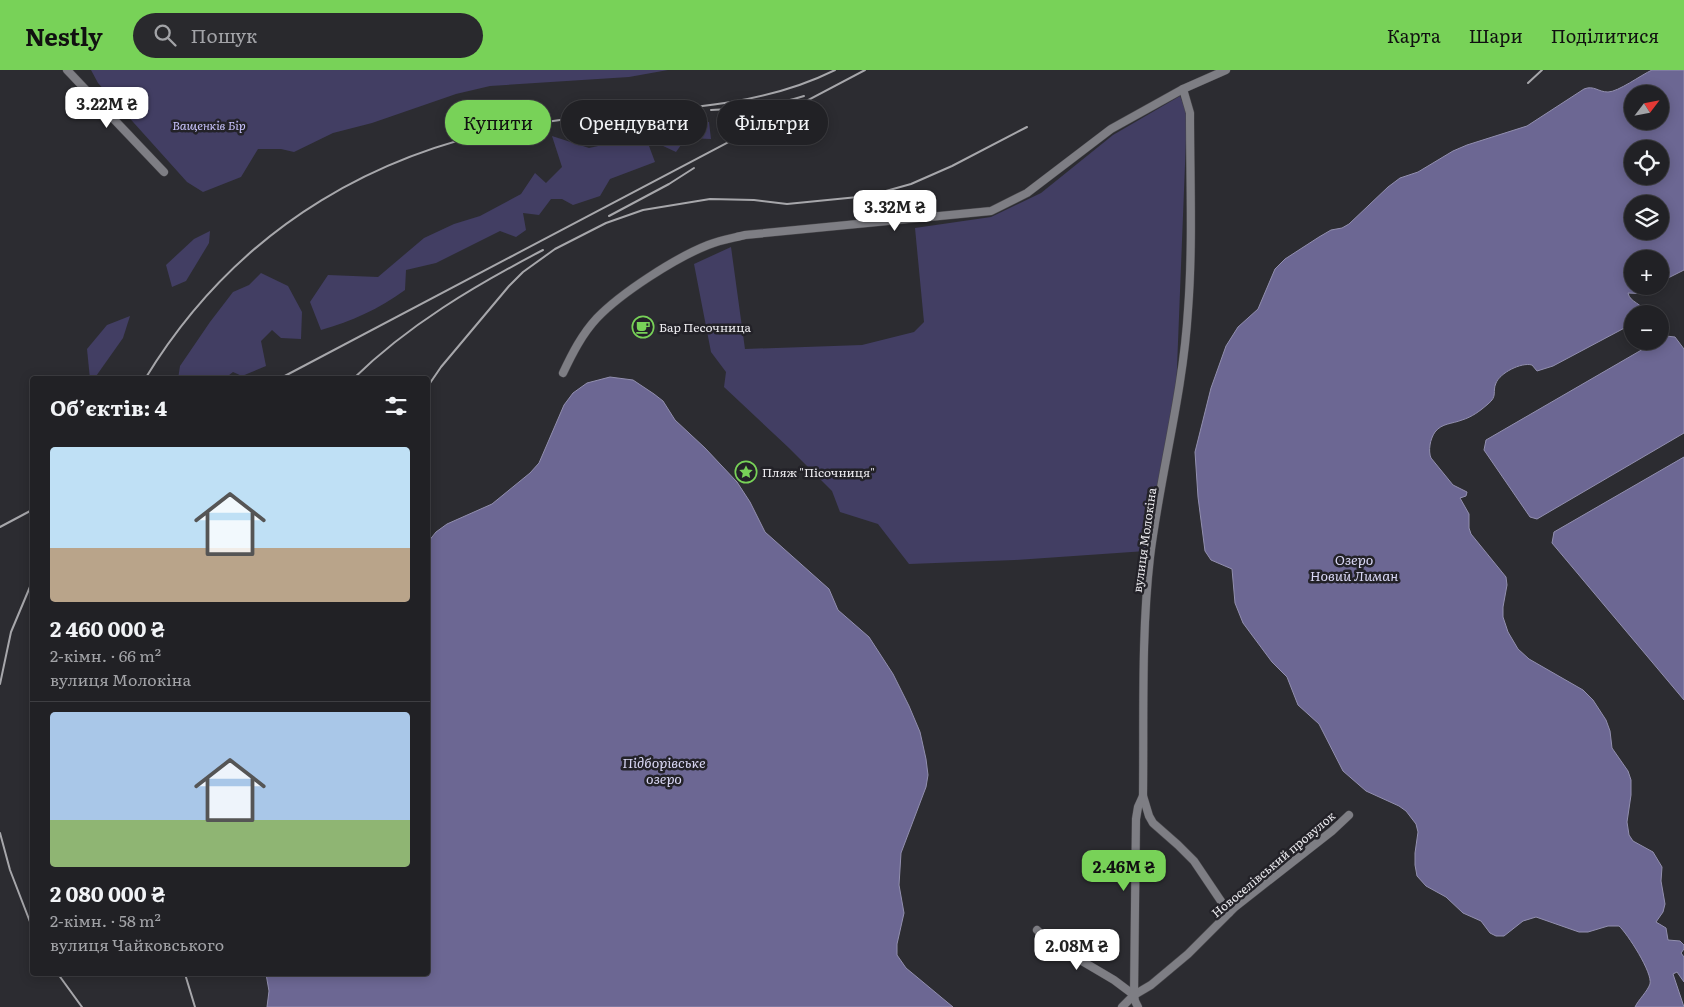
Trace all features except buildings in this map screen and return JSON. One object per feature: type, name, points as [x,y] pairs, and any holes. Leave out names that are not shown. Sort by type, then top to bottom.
[{"type":"street","points":[[67,70],[164,172]]},
{"type":"street","points":[[562,373],[588,328],[606,310],[628,292],[668,266],[707,245],[745,236],[991,211],[1027,193],[1111,129],[1183,89],[1226,70]]},
{"type":"street","name":"вулиця Молокіна","points":[[1138,1007],[1134,994],[1136,819],[1138,807],[1143,796],[1145,637],[1150,560],[1178,401],[1189,304],[1190,113],[1183,89]]},
{"type":"street","points":[[1143,796],[1153,823],[1194,861],[1229,913]]},
{"type":"street","name":"Новоселівський провулок","points":[[1122,1007],[1134,994],[1151,985],[1184,958],[1229,913],[1332,831],[1349,815]]},
{"type":"street","points":[[1037,930],[1048,941],[1134,994]]},
{"type":"green space","name":"Ващенків Бір","points":[[91,70],[668,70],[629,77],[490,86],[456,94],[372,123],[333,133],[294,152],[281,149],[258,149],[241,177],[203,192],[187,182],[98,83]]},
{"type":"green space","points":[[1180,96],[1187,114],[1176,393],[1146,551],[1015,560],[909,564],[878,524],[840,512],[832,491],[724,387],[726,372],[711,352],[694,264],[731,247],[745,349],[862,345],[914,332],[924,322],[915,228],[991,217],[1041,193],[1113,135]]},
{"type":"green space","points":[[707,122],[709,122],[711,139],[707,139]]},
{"type":"green space","points":[[552,136],[561,139],[561,145],[580,145],[589,148],[603,145],[661,145],[649,146],[655,162],[610,179],[600,196],[573,205],[562,199],[551,199],[539,215],[523,213],[526,230],[516,237],[500,231],[436,263],[406,270],[405,290],[365,314],[321,330],[310,302],[328,275],[378,277],[424,238],[454,224],[480,216],[521,194],[535,173],[546,183],[562,167]]},
{"type":"green space","points":[[661,145],[681,145],[676,152]]},
{"type":"green space","points":[[210,231],[209,243],[186,281],[172,287],[166,265],[194,239]]},
{"type":"green space","points":[[261,273],[288,286],[302,312],[301,339],[281,338],[272,330],[261,341],[266,366],[242,376],[233,372],[228,376],[178,376],[180,366],[233,292],[249,285]]},
{"type":"green space","points":[[130,316],[123,338],[96,376],[90,376],[87,349],[107,325]]},
{"type":"water","name":"Озеро Новий Лиман","points":[[1652,70],[1684,70],[1684,270],[1669,278],[1669,250],[1624,250],[1624,295],[1629,295],[1639,305],[1624,305],[1624,328],[1553,366],[1537,371],[1532,365],[1522,365],[1506,372],[1498,379],[1493,399],[1485,407],[1476,414],[1444,425],[1435,432],[1430,445],[1430,452],[1431,458],[1453,485],[1467,492],[1466,496],[1460,498],[1469,514],[1471,534],[1506,577],[1507,585],[1503,617],[1508,632],[1518,649],[1529,659],[1583,690],[1593,700],[1606,720],[1610,731],[1612,748],[1628,771],[1631,780],[1627,822],[1629,835],[1633,841],[1653,852],[1662,867],[1661,881],[1665,904],[1663,912],[1656,922],[1666,928],[1668,940],[1680,941],[1684,945],[1681,953],[1684,957],[1684,982],[1677,972],[1673,974],[1684,1007],[1635,1007],[1649,987],[1650,979],[1639,954],[1628,936],[1619,926],[1608,926],[1588,932],[1579,932],[1536,917],[1523,921],[1504,936],[1496,936],[1490,933],[1481,921],[1463,913],[1446,897],[1426,886],[1417,876],[1415,853],[1418,832],[1416,824],[1406,811],[1366,791],[1343,771],[1319,724],[1298,705],[1287,677],[1272,662],[1243,623],[1235,603],[1232,569],[1211,560],[1205,551],[1198,497],[1195,452],[1211,388],[1226,346],[1238,327],[1258,309],[1275,269],[1285,259],[1331,230],[1342,228],[1349,224],[1400,178],[1418,172],[1453,151],[1467,145],[1527,126],[1584,89],[1591,88],[1608,92],[1624,85],[1624,130],[1669,130],[1669,85],[1625,85]]},
{"type":"water","points":[[1669,336],[1675,337],[1684,349],[1684,433],[1537,519],[1530,517],[1484,450],[1486,440],[1641,350],[1669,350]]},
{"type":"water","name":"Підборівське озеро","points":[[610,377],[633,380],[663,401],[675,420],[737,482],[750,502],[765,532],[829,589],[838,610],[869,637],[893,674],[920,732],[928,775],[926,787],[901,853],[899,885],[904,913],[897,944],[897,955],[906,968],[953,1007],[267,1007],[269,991],[266,976],[430,976],[430,540],[447,524],[492,504],[530,473],[539,463],[564,405],[573,393],[587,383]]},
{"type":"water","points":[[1684,457],[1684,700],[1552,543],[1554,532]]},
{"type":"railway","points":[[147,376],[182,325],[224,277],[271,236],[321,200],[376,171],[434,148],[495,131],[560,120],[700,107],[735,101],[803,84],[835,70]]},
{"type":"railway","points":[[285,376],[865,70]]},
{"type":"railway","points":[[1528,83],[1542,70]]},
{"type":"railway","points":[[711,110],[758,106],[804,96]]},
{"type":"railway","points":[[430,383],[441,367],[523,272],[555,249],[606,223],[643,210],[710,199],[754,200],[787,204],[868,196],[911,184],[952,166],[1027,127]]},
{"type":"railway","points":[[609,216],[669,184],[694,168]]},
{"type":"railway","points":[[356,376],[374,359],[419,324],[467,292],[543,250]]},
{"type":"railway","points":[[0,527],[30,511]]},
{"type":"railway","points":[[0,684],[11,632],[30,587]]},
{"type":"railway","points":[[0,833],[10,870],[30,922]]},
{"type":"railway","points":[[59,976],[82,1007]]},
{"type":"railway","points":[[186,976],[195,1007]]},
{"type":"place","name":"Бар Песочница","points":[[643,327]]},
{"type":"place","name":"Пляж \"Пісочниця\"","points":[[746,472]]}]
